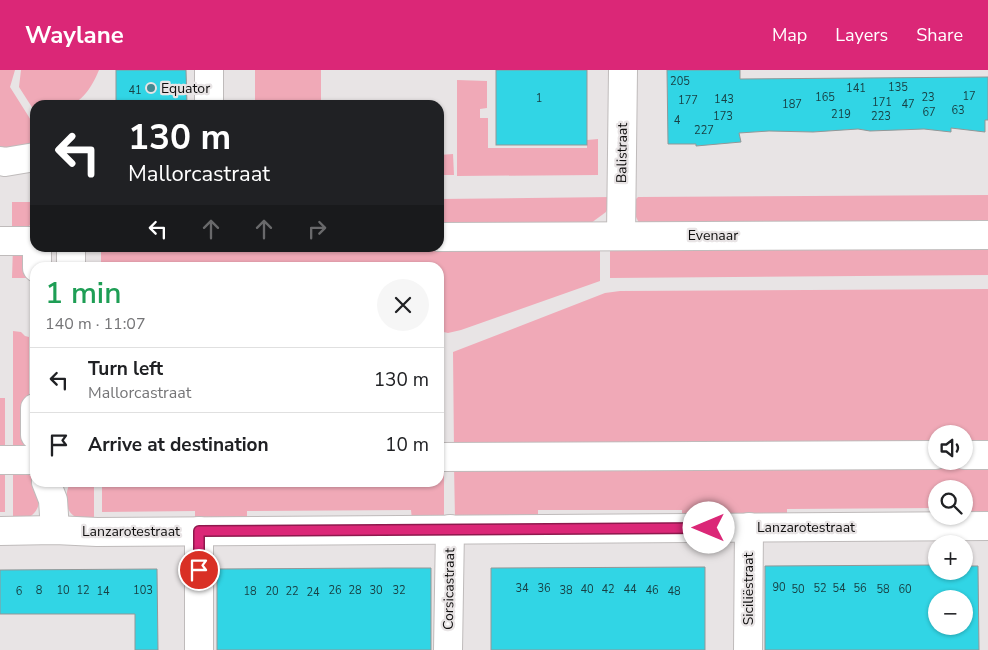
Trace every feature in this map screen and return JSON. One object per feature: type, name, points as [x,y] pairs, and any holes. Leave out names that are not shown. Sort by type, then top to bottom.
[{"type":"street","points":[[209,70],[210,100]]},
{"type":"street","name":"Balistraat","points":[[622,235],[623,70]]},
{"type":"street","points":[[0,161],[5,162],[30,158]]},
{"type":"street","name":"Evenaar","points":[[444,237],[988,235]]},
{"type":"street","points":[[0,241],[30,241]]},
{"type":"street","points":[[444,457],[928,455]]},
{"type":"street","points":[[973,455],[988,455]]},
{"type":"street","points":[[0,460],[30,460]]},
{"type":"street","points":[[54,488],[55,530]]},
{"type":"street","name":"Lanzarotestraat","points":[[0,531],[988,526]]},
{"type":"street","name":"Siciliëstraat","points":[[748,650],[749,527]]},
{"type":"street","name":"Corsicastraat","points":[[448,650],[450,529]]},
{"type":"street","points":[[199,531],[199,650]]},
{"type":"shaded area","points":[[0,70],[15,70],[10,87],[30,119],[30,147],[0,151]]},
{"type":"shaded area","points":[[21,70],[99,70],[95,80],[79,100],[30,100],[30,104],[19,87]]},
{"type":"shaded area","points":[[255,70],[321,70],[321,100],[255,100]]},
{"type":"shaded area","points":[[457,80],[487,81],[487,108],[480,109],[480,118],[488,118],[488,148],[587,148],[587,140],[598,139],[598,175],[457,176]]},
{"type":"shaded area","points":[[453,154],[454,175],[444,175],[444,155]]},
{"type":"shaded area","points":[[988,195],[988,229],[640,225],[634,213],[634,201],[638,197]]},
{"type":"shaded area","points":[[612,197],[606,212],[591,223],[444,231],[444,199]]},
{"type":"shaded area","points":[[12,202],[30,202],[30,225],[24,230],[12,233]]},
{"type":"shaded area","points":[[988,244],[988,275],[610,278],[610,245]]},
{"type":"shaded area","points":[[600,245],[600,281],[448,333],[444,332],[444,262],[101,262],[101,252],[444,252],[444,248]]},
{"type":"shaded area","points":[[13,247],[28,257],[28,278],[12,278]]},
{"type":"shaded area","points":[[988,289],[988,447],[973,447],[973,425],[928,425],[928,448],[454,450],[453,352],[605,293],[620,291]]},
{"type":"shaded area","points":[[13,331],[21,332],[29,337],[29,446],[13,452]]},
{"type":"shaded area","points":[[0,398],[5,398],[5,452],[0,452]]},
{"type":"shaded area","points":[[928,462],[928,470],[973,470],[973,462],[988,462],[988,517],[973,516],[973,480],[928,480],[928,508],[787,509],[787,518],[682,518],[682,510],[538,510],[538,519],[455,519],[454,465]]},
{"type":"shaded area","points":[[0,466],[5,466],[5,512],[0,512]]},
{"type":"shaded area","points":[[13,467],[30,476],[30,487],[37,487],[39,492],[39,504],[34,513],[26,519],[13,521]]},
{"type":"shaded area","points":[[68,487],[94,487],[94,521],[78,518],[71,513],[66,501]]},
{"type":"shaded area","points":[[102,487],[444,487],[444,519],[412,520],[411,510],[247,511],[247,520],[195,520],[195,511],[102,512]]},
{"type":"building","name":"Equator","points":[[116,70],[186,70],[187,100],[116,100]]},
{"type":"building","points":[[496,70],[587,70],[587,145],[496,145]]},
{"type":"building","points":[[667,70],[740,70],[740,79],[988,77],[988,120],[985,120],[985,132],[951,128],[951,132],[924,129],[870,131],[858,129],[813,132],[769,131],[739,133],[741,142],[696,146],[696,144],[668,144]]},
{"type":"building","points":[[928,565],[928,580],[973,580],[973,566],[978,566],[979,650],[765,650],[765,566]]},
{"type":"building","points":[[705,567],[705,650],[491,650],[491,568]]},
{"type":"building","points":[[431,568],[431,650],[217,650],[217,569]]},
{"type":"building","points":[[157,569],[158,650],[135,650],[135,614],[0,614],[0,570]]},
{"type":"place","name":"Equator","points":[[151,88]]},
{"type":"route","points":[[199,570],[199,531],[709,528]]}]
